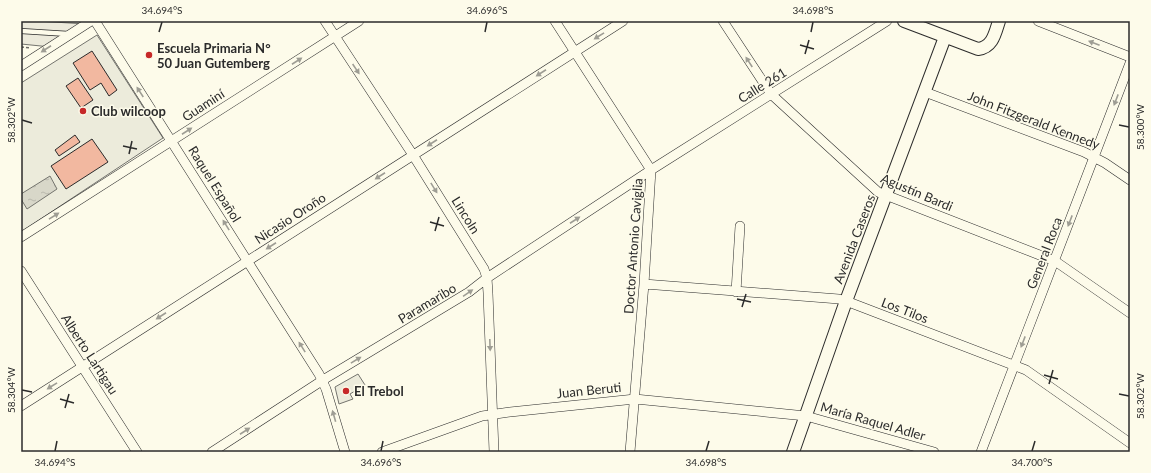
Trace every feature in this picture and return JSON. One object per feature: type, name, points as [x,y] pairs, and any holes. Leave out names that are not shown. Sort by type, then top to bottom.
[{"type":"street","points":[[21,66],[91,21]]},
{"type":"street","name":"Raquel Español","points":[[95,21],[323,380],[345,452]]},
{"type":"street","name":"Lincoln","points":[[325,21],[477,256],[487,278],[494,452]]},
{"type":"street","name":"Guaminí","points":[[21,237],[359,21]]},
{"type":"street","name":"Doctor Antonio Caviglia","points":[[555,21],[651,170],[644,284],[630,452]]},
{"type":"street","name":"Nicasio Oroño","points":[[21,406],[623,21]]},
{"type":"street","name":"Agustín Bardi","points":[[723,21],[771,94],[873,188],[886,196],[1055,261],[1130,312]]},
{"type":"street","name":"Calle 261","points":[[651,170],[887,21]]},
{"type":"street","points":[[904,21],[978,49],[985,48],[992,41],[999,21]]},
{"type":"street","points":[[1038,21],[1130,57]]},
{"type":"street","name":"Avenida Caseros","points":[[792,452],[846,301],[945,37]]},
{"type":"street","name":"General Roca","points":[[981,452],[1130,63]]},
{"type":"street","name":"John Fitzgerald Kennedy","points":[[925,92],[1094,157],[1130,180]]},
{"type":"street","name":"Paramaribo","points":[[212,452],[323,380],[469,292],[487,278],[651,170]]},
{"type":"street","points":[[736,292],[740,226]]},
{"type":"street","name":"Alberto Lartigau","points":[[21,271],[137,452]]},
{"type":"street","name":"Los Tilos","points":[[644,284],[846,301],[1014,364],[1034,375],[1130,443]]},
{"type":"street","name":"Juan Beruti","points":[[382,452],[482,416],[635,399],[806,416]]},
{"type":"street","name":"María Raquel Adler","points":[[806,416],[934,452]]},
{"type":"lane","points":[[21,31],[70,34]]},
{"type":"shaded area","points":[[21,21],[86,24],[51,47],[21,44]]},
{"type":"shaded area","name":"Club wilcoop","points":[[97,35],[163,138],[21,232],[21,83]]},
{"type":"shaded area","name":"El Trebol","points":[[358,374],[365,385],[350,394],[353,399],[339,404],[335,387]]},
{"type":"water","points":[[50,176],[57,189],[27,209],[21,199],[21,194]]},
{"type":"building","points":[[92,51],[117,90],[109,96],[101,83],[90,90],[73,63]]},
{"type":"building","points":[[78,78],[93,100],[81,108],[66,86]]},
{"type":"building","points":[[75,135],[80,142],[59,156],[55,150]]},
{"type":"building","points":[[92,139],[108,162],[66,189],[51,166]]},
{"type":"place","name":"Escuela Primaria N° 50 Juan Gutemberg","points":[[149,55]]},
{"type":"place","name":"Club wilcoop","points":[[83,111]]},
{"type":"place","name":"El Trebol","points":[[346,391]]}]
